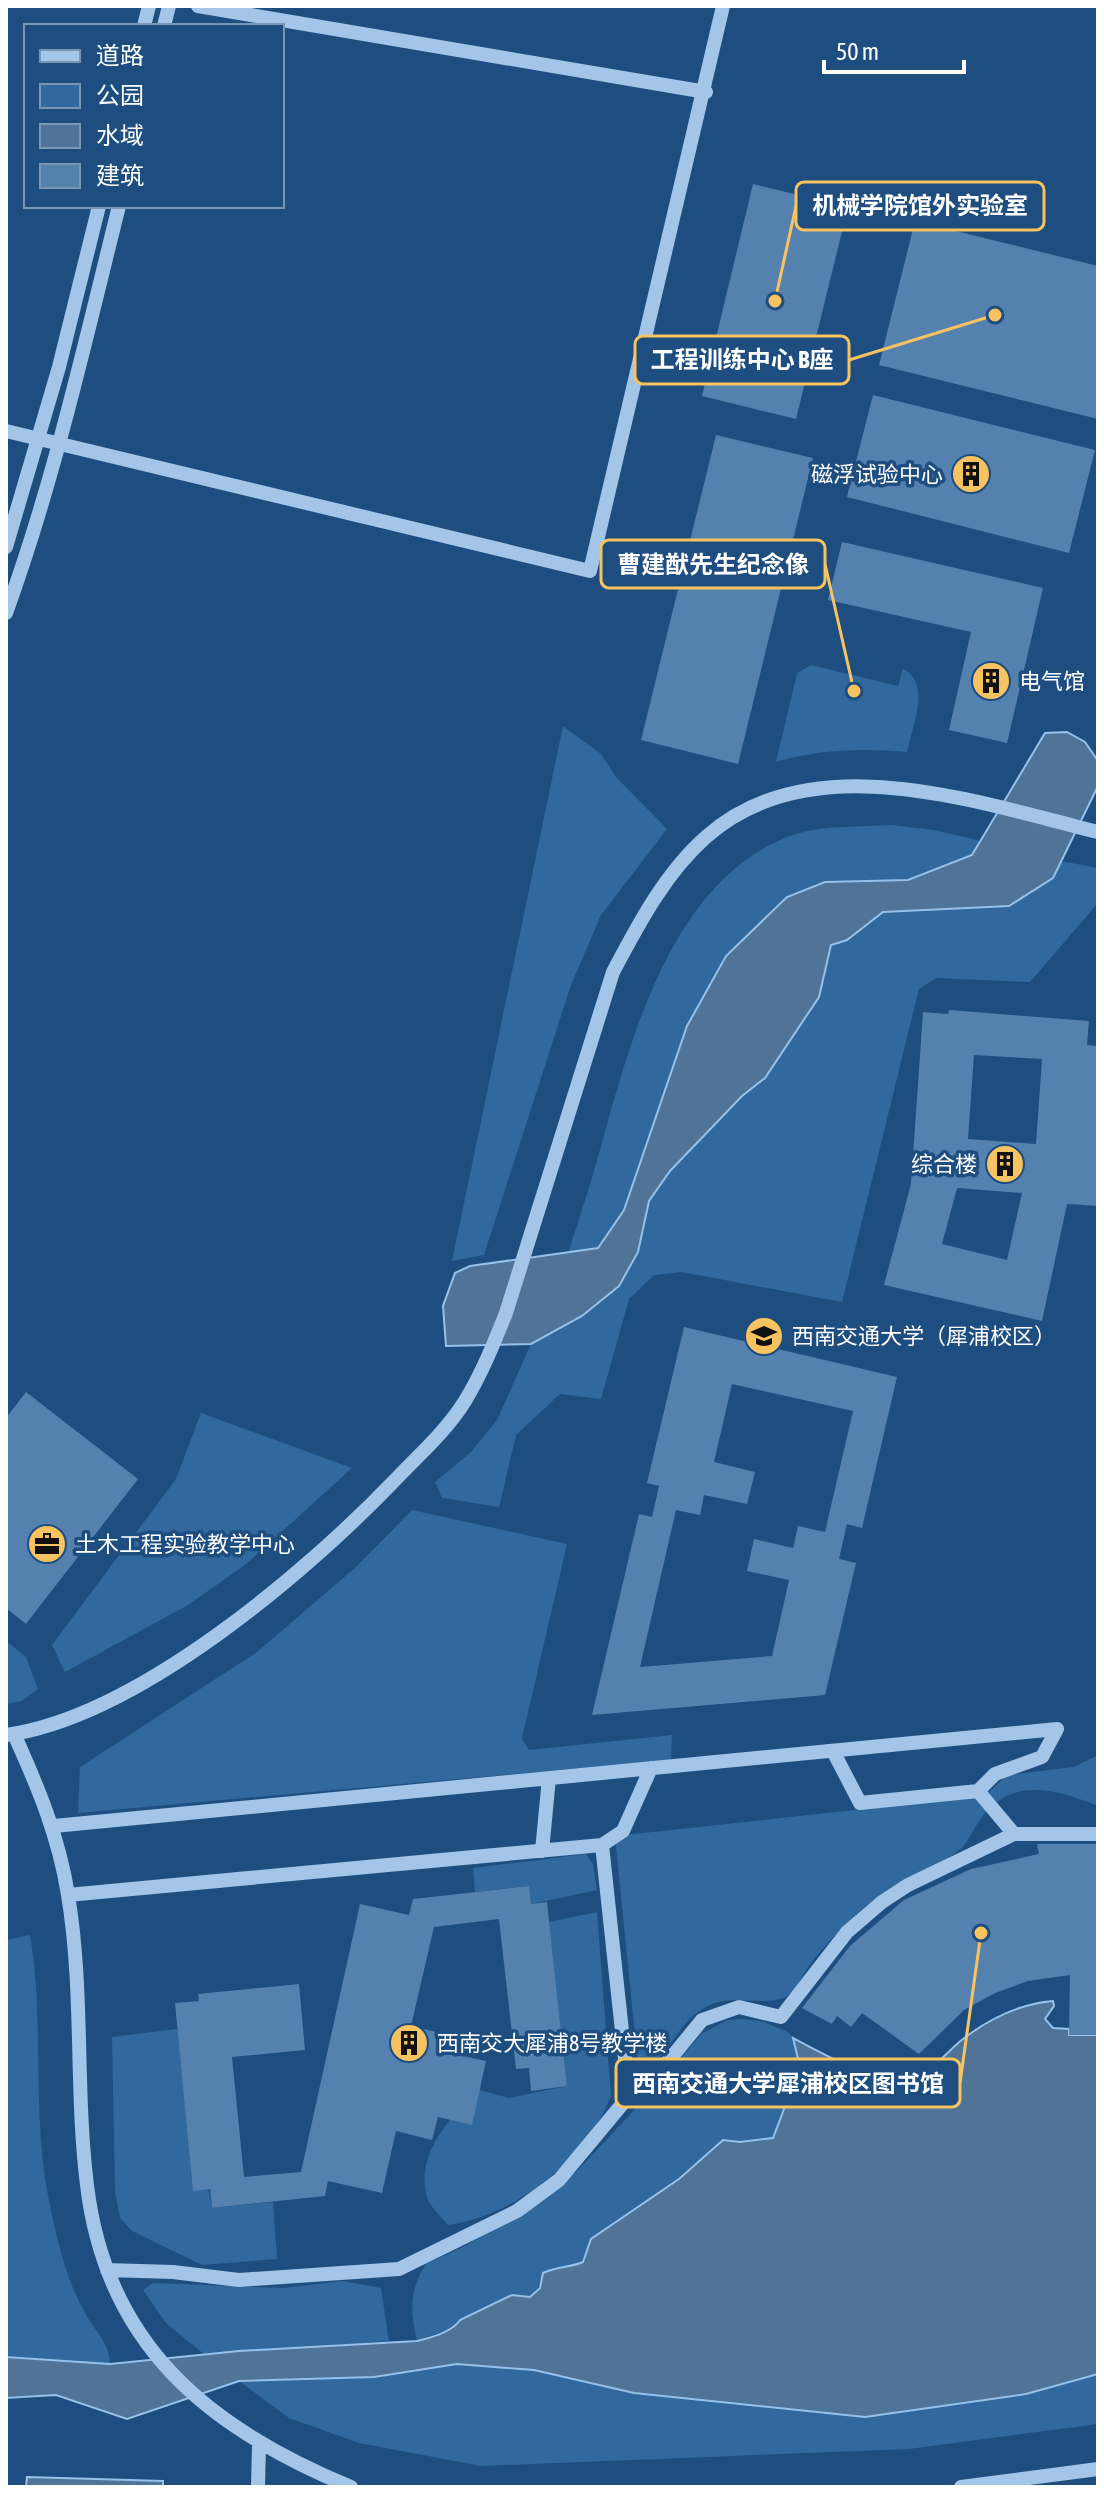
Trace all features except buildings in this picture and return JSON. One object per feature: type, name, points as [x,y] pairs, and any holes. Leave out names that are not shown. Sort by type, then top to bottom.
[{"type":"street","points":[[198,6],[706,92]]},
{"type":"street","points":[[6,431],[57,446],[590,571],[706,92],[723,6]]},
{"type":"street","points":[[6,547],[38,439],[98,208]]},
{"type":"street","points":[[6,613],[25,563],[118,208]]},
{"type":"street","points":[[351,2487],[259,2445],[188,2389],[134,2329],[107,2270],[87,2185],[77,1967],[68,1895],[54,1826],[10,1735],[111,1700],[183,1659],[311,1562],[440,1432],[464,1402],[484,1367],[526,1253],[613,972],[639,924],[678,867],[705,837],[732,817],[766,800],[811,790],[912,789],[1092,830]]},
{"type":"street","points":[[54,1826],[1057,1729],[1042,1757],[995,1774],[978,1791],[860,1803],[833,1751]]},
{"type":"street","points":[[68,1895],[602,1845],[623,1831],[651,1768]]},
{"type":"street","points":[[542,1851],[549,1778]]},
{"type":"street","points":[[978,1791],[1014,1834]]},
{"type":"street","points":[[107,2270],[173,2272],[239,2280],[399,2269],[517,2211],[559,2180],[629,2096],[657,2075],[702,2020],[739,2007],[781,2017],[823,1959],[882,1902],[956,1860],[1014,1834],[1098,1834]]},
{"type":"street","points":[[602,1845],[629,2096]]},
{"type":"street","points":[[258,2487],[259,2445]]},
{"type":"street","points":[[961,2487],[1098,2469]]},
{"type":"street","points":[[1073,2487],[1076,2472]]},
{"type":"green space","points":[[811,665],[898,686],[903,669],[912,676],[917,684],[918,706],[907,752],[841,751],[776,762],[797,673]]},
{"type":"green space","points":[[563,726],[601,754],[616,777],[667,829],[601,915],[571,985],[484,1255],[452,1261]]},
{"type":"green space","points":[[892,825],[934,830],[981,841],[972,855],[908,880],[858,880],[726,956],[687,1026],[624,1210],[598,1248],[568,1253],[627,1056],[644,1010],[663,966],[687,924],[715,887],[749,857],[790,836],[827,828]]},
{"type":"green space","points":[[1061,861],[1098,868],[1098,903],[1030,982],[936,978],[919,989],[842,1302],[682,1272],[654,1275],[629,1299],[601,1399],[560,1394],[516,1435],[499,1507],[442,1498],[435,1482],[471,1452],[497,1420],[531,1344],[582,1316],[638,1252],[649,1201],[670,1171],[742,1096],[765,1078],[819,997],[831,945],[847,940],[883,911],[1009,906],[1053,878]]},
{"type":"green space","points":[[201,1413],[352,1468],[245,1565],[188,1605],[65,1672],[52,1645],[176,1479]]},
{"type":"green space","points":[[412,1510],[567,1544],[522,1738],[529,1750],[672,1735],[671,1760],[78,1813],[80,1767],[257,1652],[356,1567]]},
{"type":"green space","points":[[6,1641],[26,1657],[38,1689],[22,1701],[6,1704]]},
{"type":"green space","points":[[1098,1755],[1098,1806],[1067,1795],[1036,1790],[1007,1796],[982,1817],[958,1851],[883,1894],[852,1918],[821,1951],[789,1995],[773,2000],[732,2000],[712,2004],[691,2018],[658,2059],[639,2075],[615,1836],[985,1796],[1007,1775],[1074,1767]]},
{"type":"green space","points":[[586,1854],[593,1864],[597,1890],[531,1904],[528,1886],[475,1892],[473,1868]]},
{"type":"green space","points":[[597,1912],[611,2096],[600,2120],[566,2163],[522,2197],[498,2210],[448,2225],[428,2200],[426,2168],[437,2139],[457,2112],[479,2090],[509,2098],[567,2086],[549,1922]]},
{"type":"green space","points":[[30,1935],[37,2001],[41,2135],[49,2201],[72,2285],[104,2342],[110,2364],[6,2357],[6,1940]]},
{"type":"green space","points":[[727,2020],[764,2022],[788,2032],[793,2038],[800,2067],[773,2138],[740,2142],[723,2140],[679,2179],[591,2239],[583,2262],[571,2268],[555,2267],[530,2297],[512,2295],[460,2320],[456,2326],[417,2341],[412,2301],[416,2283],[426,2264],[467,2245],[548,2194],[576,2172],[701,2034]]},
{"type":"green space","points":[[177,2029],[212,2208],[273,2202],[277,2259],[202,2265],[132,2231],[120,2218],[115,2192],[112,2037]]},
{"type":"green space","points":[[342,2281],[381,2288],[389,2341],[205,2355],[166,2323],[143,2290],[153,2283],[283,2288]]},
{"type":"green space","points":[[457,2364],[534,2370],[634,2393],[865,2417],[1026,2394],[1098,2374],[1098,2424],[909,2449],[481,2466],[359,2443],[289,2418],[239,2381],[374,2377]]},
{"type":"water","points":[[1067,732],[1085,742],[1098,761],[1098,786],[1053,878],[1009,906],[883,912],[847,940],[831,945],[819,997],[765,1078],[742,1096],[670,1171],[649,1201],[638,1252],[619,1286],[582,1316],[531,1344],[446,1346],[443,1306],[455,1273],[470,1266],[598,1248],[624,1210],[687,1026],[726,956],[787,897],[825,882],[908,880],[972,855],[1045,733]]},
{"type":"water","points":[[1053,2001],[1054,2006],[1045,2019],[1053,2028],[1069,2029],[1069,2035],[1098,2035],[1098,2374],[1026,2394],[865,2417],[634,2393],[534,2370],[457,2364],[374,2377],[239,2381],[127,2419],[56,2395],[6,2398],[6,2357],[110,2364],[239,2351],[417,2341],[434,2336],[512,2295],[530,2297],[540,2288],[543,2273],[583,2262],[591,2239],[679,2179],[723,2140],[740,2142],[773,2138],[800,2067],[793,2038],[863,2071],[893,2077],[908,2076],[932,2067],[963,2039],[994,2019],[1028,2005]]},
{"type":"water","points":[[27,2477],[163,2481],[163,2487],[26,2487]]},
{"type":"place","name":"机械学院馆外实验室","points":[[775,301]]},
{"type":"place","name":"工程训练中心 B座","points":[[995,315]]},
{"type":"place","name":"磁浮试验中心","points":[[971,474]]},
{"type":"place","name":"电气馆","points":[[991,681]]},
{"type":"place","name":"曹建猷先生纪念像","points":[[854,691]]},
{"type":"place","name":"综合楼","points":[[1005,1164]]},
{"type":"place","name":"西南交通大学（犀浦校区）","points":[[764,1336]]},
{"type":"place","name":"土木工程实验教学中心","points":[[47,1544]]},
{"type":"place","name":"西南交通大学犀浦校区图书馆","points":[[981,1933]]},
{"type":"place","name":"西南交大犀浦8号教学楼","points":[[409,2043]]}]
